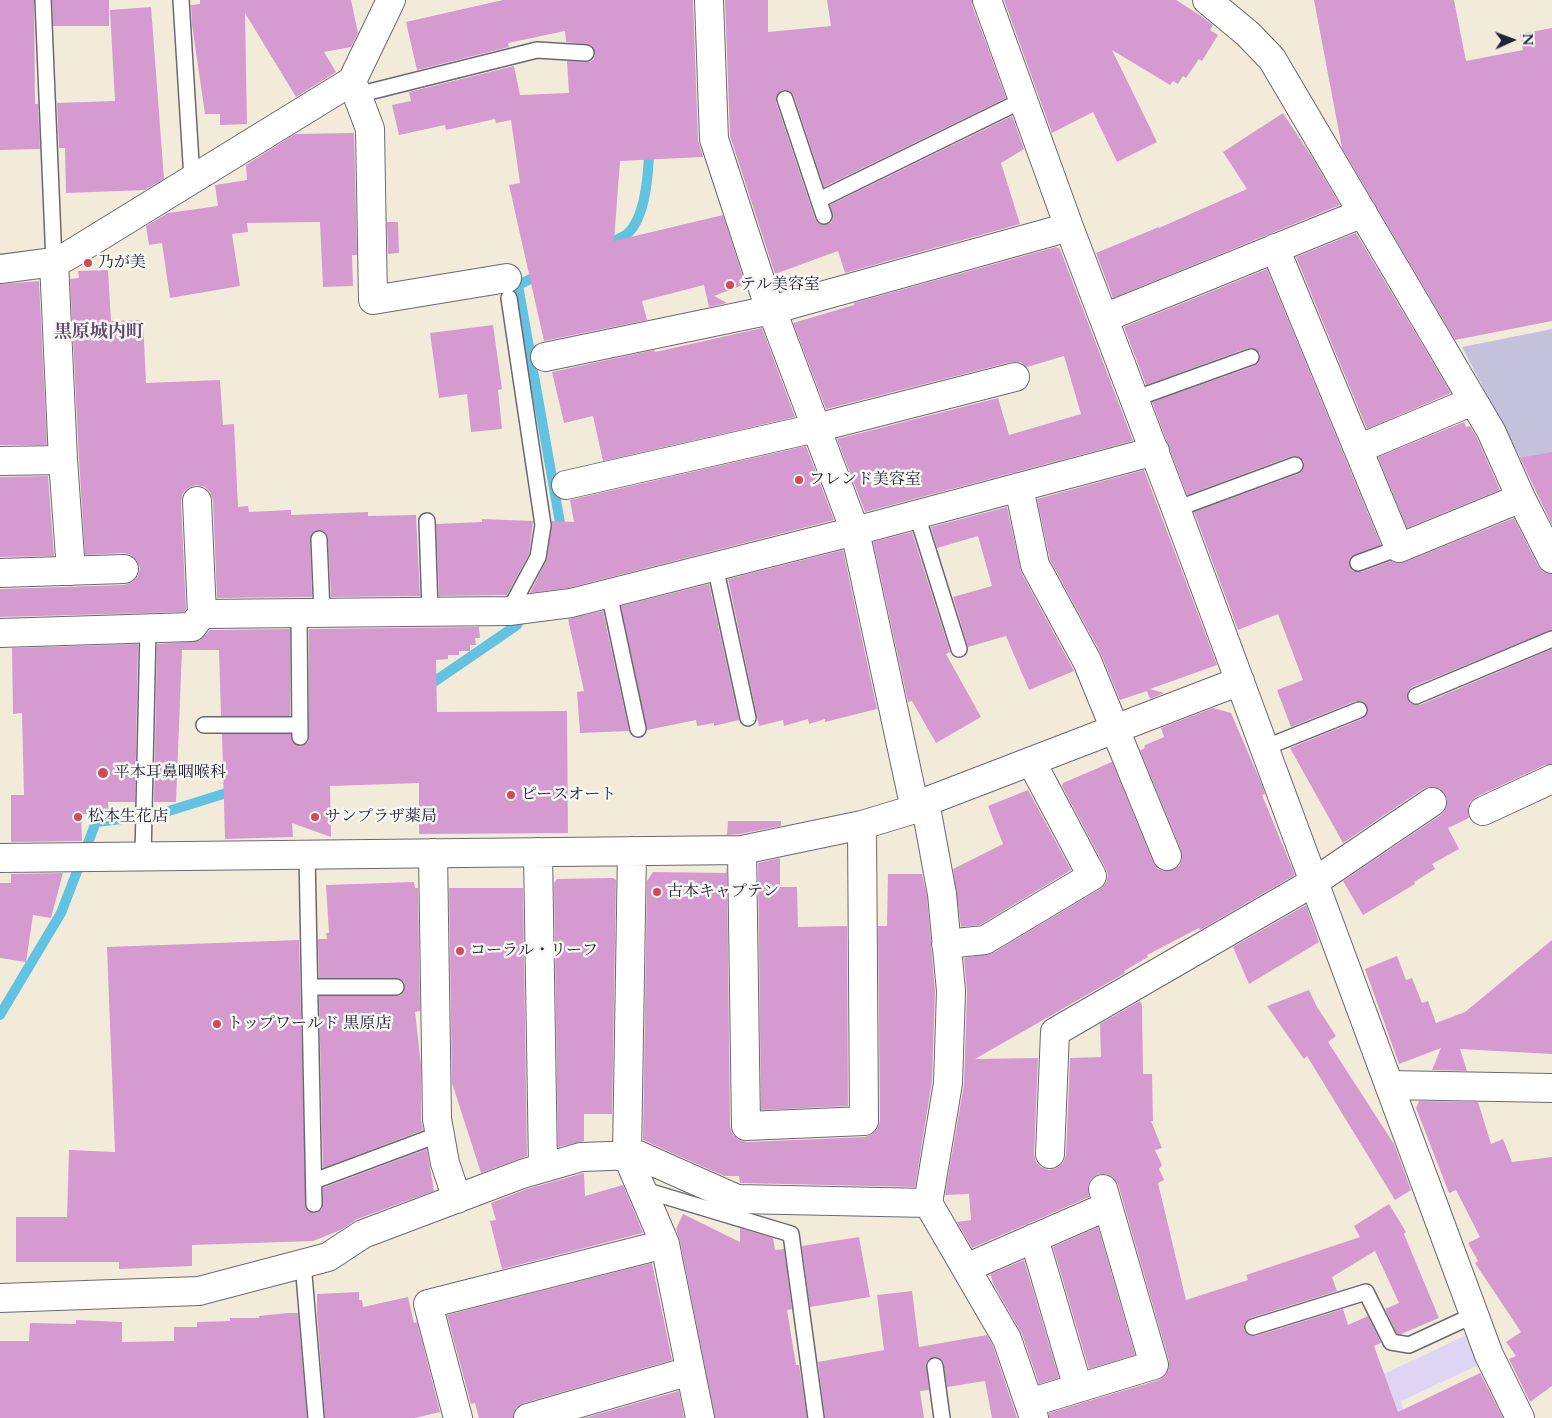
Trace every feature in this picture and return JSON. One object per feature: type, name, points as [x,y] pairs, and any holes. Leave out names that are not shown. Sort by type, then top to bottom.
[{"type":"street","points":[[0,269],[54,262],[192,179],[355,88],[391,0]]},
{"type":"street","points":[[709,0],[714,139],[767,302],[855,531],[942,894],[952,991],[948,1083],[928,1203],[1007,1339],[1032,1410],[1078,1388],[1154,1365],[1106,1198],[1034,1238],[966,1268]]},
{"type":"street","points":[[987,0],[1069,227],[1176,509],[1489,1355],[1520,1418]]},
{"type":"street","points":[[1207,0],[1248,34],[1272,59],[1491,431],[1521,498],[1552,559]]},
{"type":"street","points":[[355,88],[370,129],[373,300],[508,288]]},
{"type":"street","points":[[1104,318],[1362,213]]},
{"type":"street","points":[[545,357],[771,310],[1069,227]]},
{"type":"street","points":[[1275,248],[1399,548],[1521,498]]},
{"type":"street","points":[[54,262],[63,460],[71,570]]},
{"type":"street","points":[[566,485],[816,428],[1015,377]]},
{"type":"street","points":[[1358,449],[1473,400]]},
{"type":"street","points":[[202,614],[522,609],[571,603],[855,531],[1154,451]]},
{"type":"street","points":[[0,461],[63,460]]},
{"type":"street","points":[[1019,487],[1035,565],[1087,661],[1167,856]]},
{"type":"street","points":[[0,633],[192,627],[202,614],[197,501]]},
{"type":"street","points":[[0,573],[124,569]]},
{"type":"street","points":[[0,858],[105,857],[143,845],[307,854],[742,850],[862,825],[920,805],[1240,681]]},
{"type":"street","points":[[946,944],[984,940],[1092,876],[1031,761]]},
{"type":"street","points":[[1483,811],[1552,779]]},
{"type":"street","points":[[1050,1154],[1055,1032],[1314,882],[1432,802]]},
{"type":"street","points":[[742,850],[746,1126],[864,1121],[862,825]]},
{"type":"street","points":[[632,851],[627,1155],[665,1244],[700,1418]]},
{"type":"street","points":[[538,852],[543,1167]]},
{"type":"street","points":[[433,853],[437,1109],[444,1162],[457,1199]]},
{"type":"street","points":[[1389,1085],[1552,1088]]},
{"type":"street","points":[[0,1298],[199,1291],[328,1257],[364,1234],[522,1174],[581,1157],[638,1155],[737,1199],[928,1203]]},
{"type":"street","points":[[1034,1238],[1078,1388]]},
{"type":"street","points":[[458,1418],[428,1304],[665,1244]]},
{"type":"street","points":[[528,1418],[690,1371]]},
{"type":"lane","points":[[43,0],[54,262]]},
{"type":"lane","points":[[181,0],[192,179]]},
{"type":"lane","points":[[355,88],[537,50],[586,52]]},
{"type":"lane","points":[[785,98],[824,216]]},
{"type":"lane","points":[[819,200],[1023,100]]},
{"type":"lane","points":[[508,288],[544,525],[538,556],[522,609]]},
{"type":"lane","points":[[1134,399],[1251,357]]},
{"type":"lane","points":[[1176,509],[1295,465]]},
{"type":"lane","points":[[917,514],[959,649]]},
{"type":"lane","points":[[426,521],[430,611]]},
{"type":"lane","points":[[204,725],[300,731],[310,612],[319,539]]},
{"type":"lane","points":[[1358,563],[1399,548]]},
{"type":"lane","points":[[715,566],[748,718]]},
{"type":"lane","points":[[610,593],[638,729]]},
{"type":"lane","points":[[143,845],[148,628]]},
{"type":"lane","points":[[1416,696],[1552,639]]},
{"type":"lane","points":[[1264,748],[1359,710]]},
{"type":"lane","points":[[307,854],[314,1204]]},
{"type":"lane","points":[[310,987],[396,987]]},
{"type":"lane","points":[[314,1181],[440,1134]]},
{"type":"lane","points":[[641,1188],[791,1234],[816,1418]]},
{"type":"lane","points":[[303,1263],[316,1418]]},
{"type":"lane","points":[[1253,1328],[1366,1292],[1392,1342],[1409,1345],[1474,1315]]},
{"type":"lane","points":[[935,1366],[942,1418]]},
{"type":"shaded area","points":[[1552,329],[1552,518],[1462,347]]},
{"type":"shaded area","points":[[1471,1333],[1483,1363],[1401,1401],[1406,1418],[1204,1418],[1337,1396]]},
{"type":"building","points":[[0,0],[34,0],[35,104],[38,104],[40,149],[0,150]]},
{"type":"building","points":[[52,0],[109,0],[109,26],[53,26]]},
{"type":"building","points":[[200,0],[351,0],[358,33],[351,47],[324,52],[336,72],[296,97],[245,13],[247,124],[220,125],[220,114],[205,114],[192,25],[191,5],[200,4]]},
{"type":"building","points":[[503,0],[693,0],[698,140],[703,157],[620,161],[614,241],[723,215],[745,284],[714,296],[727,303],[709,307],[704,285],[642,301],[647,320],[544,341],[509,185],[520,183],[511,120],[496,123],[495,119],[446,130],[445,125],[399,135],[392,105],[411,101],[409,92],[514,66],[520,95],[569,93],[567,61],[590,62],[594,59],[595,53],[591,45],[566,42],[565,31],[508,43],[509,47],[417,70],[406,22]]},
{"type":"building","points":[[725,0],[768,0],[768,32],[831,26],[827,0],[972,0],[972,5],[1006,98],[824,187],[794,96],[787,90],[782,90],[776,97],[776,102],[815,219],[823,225],[831,223],[833,218],[830,205],[1012,116],[1024,149],[1001,163],[1020,224],[845,273],[838,251],[775,274],[730,136]]},
{"type":"building","points":[[1004,0],[1176,0],[1213,25],[1210,30],[1218,35],[1202,61],[1199,59],[1186,78],[1183,76],[1178,84],[1173,81],[1170,85],[1112,50],[1157,142],[1117,162],[1093,112],[1052,133]]},
{"type":"building","points":[[1314,0],[1454,0],[1466,61],[1523,50],[1520,34],[1552,28],[1552,321],[1455,340],[1342,148]]},
{"type":"building","points":[[151,7],[164,179],[145,190],[66,193],[65,148],[59,148],[57,103],[115,101],[110,10]]},
{"type":"building","points":[[1283,113],[1340,205],[1113,298],[1096,253],[1159,228],[1247,189],[1223,152]]},
{"type":"building","points":[[354,133],[357,255],[352,255],[353,286],[323,287],[320,222],[247,223],[248,232],[232,234],[240,286],[170,298],[162,243],[149,245],[146,226],[168,213],[218,206],[215,185],[247,180],[246,165],[295,134]]},
{"type":"building","points":[[387,222],[398,222],[399,253],[388,254]]},
{"type":"building","points":[[1356,233],[1451,393],[1367,429],[1296,257]]},
{"type":"building","points":[[1056,247],[1060,249],[1133,441],[865,512],[837,439],[998,398],[1009,435],[1081,414],[1064,356],[1027,367],[1020,362],[1011,362],[826,409],[793,323],[854,305],[854,303]]},
{"type":"building","points":[[1267,269],[1381,545],[1351,557],[1349,562],[1352,570],[1361,572],[1391,561],[1397,563],[1405,562],[1514,518],[1538,566],[1544,572],[1552,574],[1552,630],[1412,687],[1407,695],[1411,704],[1420,705],[1552,649],[1552,764],[1545,765],[1476,797],[1470,802],[1468,809],[1469,818],[1448,828],[1459,849],[1432,864],[1435,869],[1414,882],[1415,884],[1363,915],[1343,881],[1441,815],[1446,808],[1447,800],[1445,794],[1438,788],[1430,787],[1423,789],[1343,843],[1290,748],[1362,719],[1368,712],[1367,706],[1361,701],[1356,701],[1291,727],[1277,690],[1303,680],[1278,614],[1238,630],[1194,512],[1298,474],[1304,467],[1304,461],[1297,456],[1292,456],[1187,495],[1152,402],[1254,366],[1260,359],[1260,353],[1253,348],[1248,348],[1146,385],[1124,327]]},
{"type":"building","points":[[108,270],[111,321],[143,320],[146,383],[220,380],[223,425],[234,424],[238,507],[248,506],[249,512],[291,510],[291,515],[368,512],[368,516],[416,515],[420,596],[331,597],[328,538],[324,531],[319,530],[314,531],[310,539],[312,597],[217,598],[213,500],[210,492],[205,487],[196,485],[188,488],[183,493],[181,502],[186,609],[184,612],[0,617],[0,589],[124,585],[133,582],[138,576],[140,568],[137,561],[131,555],[124,553],[85,555],[70,279],[79,278],[78,271]]},
{"type":"building","points":[[39,281],[47,445],[0,445],[0,284]]},
{"type":"building","points":[[493,325],[502,389],[498,390],[502,429],[471,432],[467,394],[439,398],[430,333]]},
{"type":"building","points":[[762,328],[795,417],[603,461],[593,416],[564,423],[552,372],[654,350],[655,352]]},
{"type":"building","points":[[1464,422],[1466,427],[1470,426],[1477,438],[1500,490],[1407,528],[1378,457]]},
{"type":"building","points":[[806,446],[834,520],[568,588],[530,593],[547,559],[552,521],[574,522],[570,500]]},
{"type":"building","points":[[1552,452],[1552,525],[1520,458]]},
{"type":"building","points":[[1144,470],[1217,665],[1150,689],[1164,693],[1150,699],[1147,691],[1120,700],[1101,654],[1050,560],[1037,499]]},
{"type":"building","points":[[48,476],[54,556],[0,557],[0,477]]},
{"type":"building","points":[[1007,507],[1021,572],[1074,671],[1029,690],[1006,636],[968,647],[953,597],[992,586],[978,536],[937,548],[931,527]]},
{"type":"building","points":[[482,519],[533,521],[529,554],[507,595],[439,596],[436,524],[482,522]]},
{"type":"building","points":[[912,532],[950,652],[946,654],[981,717],[936,743],[912,701],[908,702],[873,542]]},
{"type":"building","points":[[843,550],[877,709],[825,722],[825,719],[809,724],[808,719],[784,726],[783,720],[759,726],[728,579]]},
{"type":"building","points":[[709,584],[739,720],[714,726],[714,723],[697,726],[696,720],[647,730],[621,606]]},
{"type":"building","points":[[603,611],[629,731],[580,733],[577,692],[584,691],[568,619]]},
{"type":"building","points":[[479,627],[480,638],[475,638],[476,645],[470,645],[470,651],[459,651],[459,655],[448,655],[448,659],[436,660],[437,712],[567,711],[568,833],[419,834],[419,783],[330,786],[331,837],[292,823],[293,837],[225,839],[222,734],[291,734],[292,741],[296,745],[301,746],[308,742],[309,629]]},
{"type":"building","points":[[290,629],[290,716],[221,716],[219,650],[182,650],[176,802],[154,802],[157,644],[199,641],[210,630]]},
{"type":"building","points":[[138,644],[135,802],[108,802],[109,814],[81,814],[82,841],[11,842],[11,795],[24,795],[22,713],[13,714],[12,648]]},
{"type":"building","points":[[1213,708],[1231,713],[1262,785],[1265,794],[1262,795],[1295,875],[1200,930],[1199,928],[1147,955],[1148,957],[1124,971],[1125,973],[975,1059],[1038,1058],[1034,1154],[1036,1162],[1041,1167],[1049,1170],[1057,1168],[1063,1163],[1066,1155],[1070,1058],[1101,1057],[1100,1024],[1140,1001],[1142,1005],[1143,1074],[1152,1074],[1153,1121],[1151,1121],[1162,1148],[1155,1150],[1162,1165],[1159,1169],[1164,1180],[1158,1183],[1186,1300],[1248,1280],[1246,1275],[1360,1237],[1354,1226],[1389,1204],[1406,1232],[1404,1234],[1439,1318],[1397,1334],[1385,1309],[1399,1303],[1375,1251],[1332,1277],[1337,1291],[1250,1318],[1244,1324],[1244,1330],[1250,1336],[1256,1336],[1343,1309],[1348,1325],[1368,1316],[1381,1343],[1374,1346],[1398,1412],[1480,1373],[1503,1418],[1049,1418],[1049,1413],[1159,1380],[1165,1376],[1169,1369],[1169,1361],[1118,1184],[1113,1177],[1107,1174],[1098,1174],[1091,1179],[1088,1185],[1089,1197],[972,1248],[957,1222],[971,1220],[969,1194],[945,1195],[964,1084],[967,992],[964,958],[993,953],[1100,889],[1106,883],[1108,876],[1106,869],[1062,786],[1063,783],[1112,762],[1153,862],[1158,869],[1165,871],[1173,870],[1179,866],[1182,859],[1181,850],[1140,750],[1144,749],[1145,745],[1164,737],[1161,728]]},
{"type":"building","points":[[1028,790],[1071,870],[980,925],[961,927],[953,869],[1003,844],[988,806]]},
{"type":"building","points":[[728,821],[781,821],[781,826],[727,835]]},
{"type":"building","points":[[780,858],[780,887],[797,887],[798,927],[847,926],[848,1106],[761,1110],[758,863]]},
{"type":"building","points":[[727,866],[730,1126],[733,1135],[739,1140],[747,1142],[865,1137],[877,1129],[880,1121],[878,926],[887,926],[888,874],[922,874],[927,896],[935,991],[932,1081],[915,1187],[740,1183],[739,1176],[724,1176],[643,1140],[647,881],[653,872],[726,873]]},
{"type":"building","points":[[63,873],[51,918],[33,915],[26,962],[0,958],[0,883],[11,883],[11,874]]},
{"type":"building","points":[[613,878],[616,880],[612,1114],[584,1114],[584,1141],[558,1147],[554,883],[557,879]]},
{"type":"building","points":[[414,882],[415,888],[418,888],[420,1011],[415,1012],[421,1065],[421,1119],[423,1130],[323,1168],[319,996],[396,996],[401,995],[405,987],[404,982],[396,978],[319,978],[318,939],[327,939],[326,933],[329,933],[326,885]]},
{"type":"building","points":[[449,888],[523,888],[527,1156],[481,1173],[452,1083]]},
{"type":"building","points":[[1306,905],[1319,942],[1249,984],[1233,947]]},
{"type":"building","points":[[299,940],[306,1208],[314,1213],[322,1209],[323,1188],[427,1149],[434,1191],[357,1219],[341,1230],[313,1241],[192,1245],[192,1266],[119,1269],[119,1262],[16,1262],[16,1217],[67,1217],[69,1150],[115,1152],[107,947]]},
{"type":"building","points":[[1552,940],[1552,1054],[1460,1049],[1467,1071],[1432,1070],[1441,1048],[1399,1064],[1365,969],[1397,956],[1406,980],[1412,978],[1422,1003],[1428,1001],[1436,1023],[1465,1012]]},
{"type":"building","points":[[1309,990],[1317,1007],[1336,1036],[1328,1042],[1394,1144],[1411,1190],[1395,1200],[1307,1056],[1304,1059],[1267,1006]]},
{"type":"building","points":[[1419,1101],[1478,1102],[1491,1144],[1503,1139],[1512,1162],[1552,1157],[1552,1386],[1530,1402],[1509,1359],[1516,1356],[1506,1342],[1521,1332],[1475,1263],[1478,1261],[1468,1243],[1480,1237],[1456,1190],[1449,1193],[1416,1108]]},
{"type":"building","points":[[584,1173],[585,1196],[623,1185],[643,1233],[502,1269],[490,1221],[496,1220],[491,1203],[527,1189]]},
{"type":"building","points":[[683,1214],[740,1242],[740,1228],[773,1238],[775,1250],[784,1249],[792,1309],[787,1310],[796,1365],[799,1365],[807,1418],[715,1418],[676,1229]]},
{"type":"building","points":[[1098,1227],[1135,1355],[1089,1369],[1053,1247]]},
{"type":"building","points":[[859,1237],[870,1297],[810,1307],[802,1246]]},
{"type":"building","points":[[1024,1260],[1059,1378],[1039,1384],[1022,1334],[994,1285],[990,1274]]},
{"type":"building","points":[[652,1263],[672,1360],[524,1403],[516,1408],[513,1418],[479,1418],[475,1403],[471,1404],[447,1315]]},
{"type":"building","points":[[912,1291],[919,1347],[987,1335],[993,1346],[1017,1418],[992,1418],[985,1381],[947,1387],[943,1361],[934,1357],[926,1363],[929,1390],[920,1391],[924,1418],[825,1418],[818,1362],[884,1350],[877,1295]]},
{"type":"building","points":[[359,1292],[359,1300],[362,1300],[363,1307],[408,1297],[414,1323],[417,1322],[440,1412],[415,1418],[325,1418],[317,1294]]},
{"type":"building","points":[[298,1313],[307,1418],[0,1418],[0,1341],[29,1341],[30,1323],[76,1324],[76,1320],[122,1322],[122,1342],[174,1341],[174,1327],[197,1327],[197,1322],[230,1321],[230,1318],[259,1318],[259,1316]]},
{"type":"building","points":[[679,1391],[684,1418],[584,1418]]},
{"type":"waterway","points":[[602,246],[627,234],[638,217],[645,193],[649,146]]},
{"type":"waterway","points":[[541,274],[518,285],[562,534]]},
{"type":"waterway","points":[[425,688],[517,625],[524,613]]},
{"type":"waterway","points":[[0,1015],[61,913],[96,822],[156,815],[236,790]]},
{"type":"place","name":"乃が美","points":[[88,263]]},
{"type":"place","name":"テル美容室","points":[[730,285]]},
{"type":"place","name":"フレンド美容室","points":[[799,480]]},
{"type":"place","name":"平本耳鼻咽喉科","points":[[103,773]]},
{"type":"place","name":"ピースオート","points":[[511,795]]},
{"type":"place","name":"松本生花店","points":[[78,817]]},
{"type":"place","name":"サンプラザ薬局","points":[[315,817]]},
{"type":"place","name":"古本キャプテン","points":[[657,892]]},
{"type":"place","name":"コーラル・リーフ","points":[[460,951]]},
{"type":"place","name":"トップワールド 黒原店","points":[[217,1024]]},
{"type":"district","name":"黒原城内町","points":[[99,333]]}]
